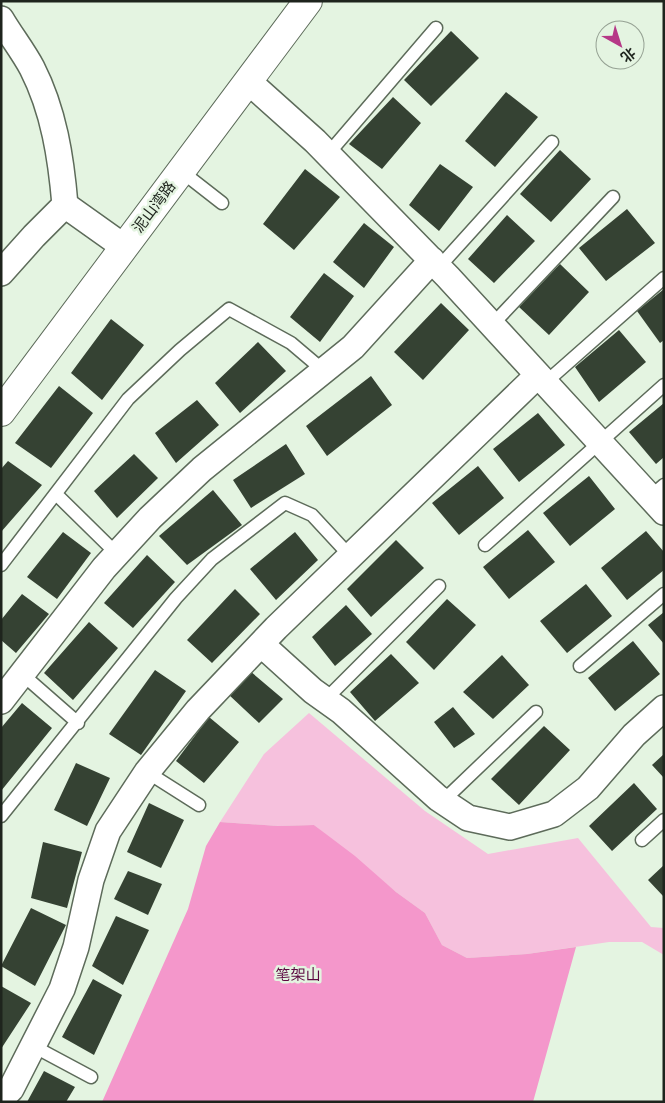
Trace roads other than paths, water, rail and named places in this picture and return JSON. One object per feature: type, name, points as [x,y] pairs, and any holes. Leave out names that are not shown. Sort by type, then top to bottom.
[{"type":"street","name":"泥山湾路","points":[[1,412],[308,1]]},
{"type":"street","points":[[1,20],[32,68],[52,116],[62,166],[65,205],[1,273]]},
{"type":"street","points":[[248,81],[328,154],[436,264],[600,442],[659,498]]},
{"type":"street","points":[[65,205],[124,247]]},
{"type":"street","points":[[1,701],[104,568],[150,518],[202,469],[353,347],[436,264]]},
{"type":"street","points":[[1,1099],[11,1089],[62,989],[76,947],[91,880],[108,831],[148,772],[198,710],[261,644],[350,556],[542,379]]},
{"type":"street","points":[[261,644],[313,691],[341,711],[443,801],[468,818],[510,828],[554,814],[588,788],[634,735],[664,708]]},
{"type":"lane","points":[[328,154],[436,28]]},
{"type":"lane","points":[[436,264],[552,142]]},
{"type":"lane","points":[[181,171],[222,203]]},
{"type":"lane","points":[[492,325],[613,197]]},
{"type":"lane","points":[[542,379],[664,278]]},
{"type":"lane","points":[[1,565],[128,399],[180,350],[230,309],[291,343],[324,371]]},
{"type":"lane","points":[[485,545],[664,386]]},
{"type":"lane","points":[[56,494],[117,554]]},
{"type":"lane","points":[[1,816],[78,723],[176,598],[212,559],[285,503],[312,515],[350,556]]},
{"type":"lane","points":[[325,700],[439,586]]},
{"type":"lane","points":[[580,666],[664,594]]},
{"type":"lane","points":[[22,674],[78,723]]},
{"type":"lane","points":[[443,801],[536,712]]},
{"type":"lane","points":[[148,772],[199,805]]},
{"type":"lane","points":[[642,840],[664,820]]},
{"type":"lane","points":[[33,1046],[91,1076]]},
{"type":"park label","name":"笔架山","points":[[298,975]]}]
